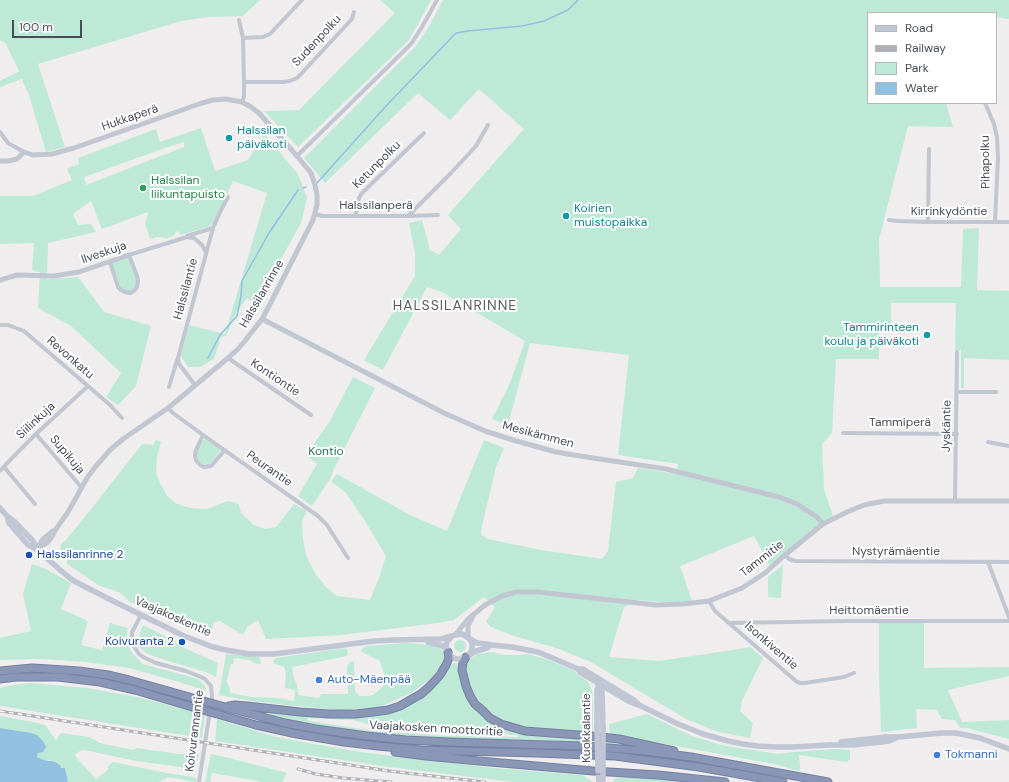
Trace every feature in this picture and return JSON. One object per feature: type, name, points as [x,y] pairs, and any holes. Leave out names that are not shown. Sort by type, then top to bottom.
[{"type":"highway","points":[[225,707],[235,705],[330,714],[356,714],[388,710],[400,706],[421,694],[429,687],[440,675],[446,665],[448,651]]},
{"type":"highway","points":[[467,656],[463,662],[462,670],[470,696],[490,718],[501,724],[525,731],[619,739],[677,751],[691,756]]},
{"type":"highway","name":"Vaajakosken moottoritie","points":[[0,671],[49,668],[108,675],[225,707],[316,729],[386,738],[449,742],[584,746],[691,756],[828,782]]},
{"type":"highway","name":"Vaajakosken moottoritie","points":[[0,679],[16,677],[58,677],[100,682],[142,692],[256,725],[344,742],[421,750],[536,752],[615,756],[699,767],[783,782]]},
{"type":"highway","points":[[378,746],[407,754],[472,761],[658,775],[725,782]]},
{"type":"main road","name":"Vaajakoskentie","points":[[0,509],[30,538],[36,549],[74,581],[184,636],[201,643],[226,650],[248,654],[274,654],[374,641],[441,639],[454,635]]},
{"type":"main road","points":[[491,645],[461,659],[456,659],[453,658],[448,651],[447,642],[454,635],[462,634],[475,643],[512,647],[538,652],[578,669],[581,673],[602,684],[628,701],[678,724],[710,736],[735,743],[776,747],[853,745],[889,741],[898,737],[956,733],[980,738],[1009,749]]},
{"type":"main road","points":[[467,656],[472,650],[472,643],[468,637]]},
{"type":"main road","name":"Vaajakoskentie","points":[[414,639],[439,644],[448,651]]},
{"type":"main road","name":"Kuokkalantie","points":[[602,684],[600,727],[601,771],[603,782]]},
{"type":"main road","name":"Kuokkalantie","points":[[599,782],[601,771]]},
{"type":"street","points":[[243,38],[263,37],[270,34],[302,0]]},
{"type":"street","points":[[297,156],[411,44],[437,0]]},
{"type":"street","name":"Sudenpolku","points":[[244,82],[283,82],[297,78],[352,19],[354,12]]},
{"type":"street","points":[[239,20],[243,38],[244,97],[242,102]]},
{"type":"street","name":"Hukkaperä","points":[[24,152],[34,155],[52,154],[74,148],[213,100],[226,99],[242,102]]},
{"type":"street","name":"Halssilanrinne","points":[[36,549],[47,543],[51,538],[96,466],[115,445],[168,408],[239,348],[262,319],[315,214],[317,194],[311,173],[259,113],[242,102]]},
{"type":"street","name":"Pihapolku","points":[[985,104],[994,124],[997,137],[998,158],[995,222]]},
{"type":"street","points":[[408,216],[476,146],[488,126]]},
{"type":"street","points":[[0,132],[8,142],[24,152],[17,159],[0,161]]},
{"type":"street","name":"Ketunpolku","points":[[356,216],[358,198],[362,193],[424,133]]},
{"type":"street","points":[[928,222],[929,149]]},
{"type":"street","name":"Halssilantie","points":[[169,387],[213,228],[228,197]]},
{"type":"street","name":"Halssilanperä","points":[[315,214],[322,216],[438,215]]},
{"type":"street","name":"Kirrinkydöntie","points":[[889,220],[928,222],[1009,222]]},
{"type":"street","name":"Ilveskuja","points":[[0,280],[17,275],[54,276],[79,272],[213,228]]},
{"type":"street","points":[[187,237],[194,238],[202,245],[206,252]]},
{"type":"street","points":[[110,262],[118,287],[121,290],[130,293],[137,287],[138,281],[129,255]]},
{"type":"street","name":"Mesikämmen","points":[[262,319],[444,414],[485,431],[556,452],[655,467],[789,500],[804,508],[819,519],[823,524]]},
{"type":"street","name":"Revonkatu","points":[[0,325],[8,325],[24,331],[110,405],[122,418]]},
{"type":"street","name":"Jyskäntie","points":[[955,500],[957,352]]},
{"type":"street","points":[[178,358],[179,364],[195,385]]},
{"type":"street","name":"Kontiontie","points":[[228,358],[311,415]]},
{"type":"street","name":"Siilinkuja","points":[[0,472],[4,466],[36,434],[88,386]]},
{"type":"street","points":[[957,392],[996,392]]},
{"type":"street","name":"Peurantie","points":[[168,408],[318,516],[327,524],[348,558]]},
{"type":"street","name":"Tammiperä","points":[[843,433],[957,434]]},
{"type":"street","name":"Supikuja","points":[[36,434],[82,488]]},
{"type":"street","points":[[204,435],[196,450],[195,456],[200,465],[204,467],[210,466],[225,450]]},
{"type":"street","points":[[988,442],[1009,446]]},
{"type":"street","points":[[4,466],[35,504]]},
{"type":"street","name":"Tammitie","points":[[454,635],[468,619],[485,605],[502,596],[523,592],[548,593],[656,605],[709,601],[742,588],[765,573],[823,524],[857,507],[874,503],[897,501],[1009,500]]},
{"type":"street","name":"Nystyrämäentie","points":[[785,555],[788,559],[795,561],[1009,562]]},
{"type":"street","points":[[988,562],[1009,617]]},
{"type":"street","name":"Isonkiventie","points":[[709,601],[715,611],[797,682],[805,683],[844,677],[854,673]]},
{"type":"street","points":[[468,637],[468,626],[476,612]]},
{"type":"street","name":"Koivurannantie","points":[[141,615],[132,632],[133,646],[139,654],[156,663],[186,671],[201,677],[211,686],[212,696],[210,717],[199,782]]},
{"type":"street","name":"Heittomäentie","points":[[729,623],[1009,621]]},
{"type":"green space","points":[[0,0],[260,0],[243,16],[209,17],[181,21],[38,64],[65,147],[46,152],[29,95],[22,79],[0,87],[0,81],[19,71],[6,44],[0,40]]},
{"type":"green space","points":[[380,0],[431,0],[408,41],[298,147],[264,111],[299,110],[395,13]]},
{"type":"green space","points":[[443,0],[1009,0],[1009,19],[997,17],[997,12],[867,12],[867,104],[946,104],[953,127],[908,126],[879,239],[880,287],[961,287],[963,229],[979,228],[977,290],[1009,291],[1009,360],[964,358],[964,388],[961,388],[961,350],[955,350],[956,303],[891,303],[891,324],[879,329],[879,359],[836,359],[832,433],[822,444],[824,489],[833,516],[823,521],[770,566],[754,536],[680,566],[692,601],[672,603],[638,600],[624,607],[609,657],[659,661],[750,647],[763,658],[742,701],[740,711],[753,723],[750,738],[718,732],[686,719],[591,662],[556,648],[511,635],[491,627],[486,622],[495,607],[484,597],[454,620],[341,635],[266,639],[258,620],[247,627],[243,635],[220,621],[213,623],[213,629],[192,625],[183,621],[182,617],[172,618],[153,609],[147,600],[139,604],[131,603],[119,592],[100,586],[67,564],[68,556],[60,554],[61,544],[67,539],[142,444],[153,445],[156,440],[161,442],[157,457],[156,473],[168,497],[177,504],[190,508],[207,509],[228,501],[239,504],[241,513],[254,525],[265,529],[276,527],[294,504],[307,511],[302,521],[303,539],[306,555],[316,575],[327,588],[337,596],[370,600],[386,556],[346,493],[331,481],[337,474],[410,515],[447,531],[484,440],[504,448],[496,467],[481,535],[488,539],[541,550],[602,559],[608,551],[616,482],[633,478],[638,468],[677,474],[678,464],[618,455],[629,355],[530,343],[508,425],[492,419],[510,383],[525,341],[442,292],[427,287],[383,370],[364,360],[415,276],[415,253],[409,223],[422,220],[430,250],[439,255],[461,229],[448,215],[524,129],[479,89],[450,120],[418,93],[325,183],[304,158],[415,47],[428,28]]},
{"type":"green space","points":[[201,128],[215,171],[248,160],[264,134],[298,174],[307,198],[301,223],[256,304],[247,298],[236,313],[226,336],[221,337],[214,359],[200,367],[188,367],[181,356],[189,325],[225,334],[267,193],[233,181],[212,225],[180,235],[179,231],[175,233],[175,235],[165,239],[164,237],[158,237],[150,239],[145,224],[148,212],[102,229],[91,201],[73,214],[78,225],[91,224],[96,232],[48,243],[47,279],[78,277],[104,312],[151,326],[136,386],[118,405],[106,397],[121,373],[71,326],[38,308],[40,272],[32,270],[34,243],[0,244],[0,196],[33,196],[72,180],[67,169],[79,164],[78,158],[156,129],[160,142]],"holes":[[[184,142],[184,147],[86,185],[84,177]]]},
{"type":"green space","points":[[129,255],[137,276],[137,287],[130,293],[121,290],[110,262]]},
{"type":"green space","name":"Kontio","points":[[353,377],[375,388],[330,479],[312,506],[298,496],[317,464],[306,455],[330,421]]},
{"type":"green space","points":[[205,438],[221,450],[212,462],[207,465],[199,461],[197,453],[199,446]]},
{"type":"green space","points":[[32,564],[44,568],[71,583],[61,609],[88,621],[81,645],[102,650],[110,623],[128,628],[126,642],[133,654],[143,664],[198,679],[205,686],[206,691],[129,668],[86,662],[40,659],[0,660],[0,638],[31,631],[23,594]]},
{"type":"green space","points":[[783,565],[781,598],[768,597],[768,577]]},
{"type":"green space","points":[[879,621],[924,621],[924,668],[1009,667],[1009,676],[948,690],[962,722],[1009,720],[1009,739],[967,728],[960,728],[955,720],[942,719],[937,710],[916,709],[917,728],[881,732]]},
{"type":"green space","points":[[143,625],[175,641],[177,644],[186,649],[218,663],[216,677],[206,672],[148,654],[141,649],[139,641]]},
{"type":"green space","points":[[458,640],[462,640],[466,646],[462,652],[458,652],[454,648],[454,644]]},
{"type":"green space","points":[[406,643],[429,645],[439,648],[444,652],[442,665],[430,679],[411,693],[377,708],[340,710],[251,701],[219,695],[226,654],[259,657],[261,661],[260,664],[254,663],[250,660],[234,658],[226,681],[230,688],[230,693],[251,697],[279,698],[294,701],[295,690],[285,688],[286,672],[284,667],[273,663],[273,661],[276,658],[345,648],[348,650],[347,656],[292,667],[294,679],[297,684],[298,695],[319,698],[321,694],[348,694],[347,666],[352,661],[354,662],[355,691],[359,696],[373,695],[387,683],[380,661],[360,651],[366,646]]},
{"type":"green space","points":[[494,652],[502,655],[528,654],[549,660],[574,671],[588,682],[592,690],[593,733],[522,727],[502,720],[485,708],[474,694],[467,679],[466,665],[470,659],[477,654]]},
{"type":"green space","points":[[453,663],[457,663],[459,665],[464,687],[494,723],[645,747],[538,740],[407,736],[317,725],[242,708],[290,715],[336,717],[373,716],[390,712],[414,702],[423,696]],"holes":[[[308,718],[352,720],[377,728],[394,724],[411,727],[410,732],[458,734],[484,732],[497,733],[497,729],[509,735],[517,735],[519,737],[445,736],[367,730],[307,720]]]},
{"type":"green space","points":[[59,672],[112,679],[199,704],[199,706],[100,679],[81,676],[59,674],[0,676],[0,674]]},
{"type":"green space","points":[[30,683],[88,688],[137,697],[198,713],[205,716],[202,738],[0,706],[0,688]]},
{"type":"green space","points":[[647,714],[692,736],[721,745],[778,754],[835,749],[850,750],[850,759],[847,762],[799,755],[800,771],[773,764],[610,735],[609,724]]},
{"type":"green space","points":[[0,716],[38,723],[46,726],[56,740],[61,733],[89,737],[100,743],[133,750],[137,748],[179,754],[199,754],[195,769],[137,761],[84,750],[74,755],[96,779],[109,769],[107,767],[113,762],[193,777],[198,780],[195,782],[169,777],[159,782],[68,782],[65,768],[61,768],[49,760],[44,760],[37,757],[38,752],[43,752],[19,731],[0,728]]},
{"type":"green space","points":[[217,719],[276,737],[314,744],[368,753],[494,768],[582,775],[593,782],[513,782],[389,767],[215,741]]},
{"type":"green space","points":[[211,754],[287,773],[282,782],[260,782],[212,773],[210,782],[205,782]]},
{"type":"green space","points":[[636,777],[701,782],[612,782],[615,778]]},
{"type":"water","points":[[0,728],[37,735],[46,747],[43,752],[38,753],[37,757],[55,762],[60,765],[61,768],[65,768],[68,782],[0,782]]},
{"type":"waterway","points":[[317,183],[386,106],[456,33],[522,26],[544,21],[568,10],[578,0]]},
{"type":"waterway","points":[[208,358],[220,335],[237,316],[242,281],[269,233],[298,190]]},
{"type":"railway","points":[[0,711],[389,771],[485,782]]},
{"type":"railway","points":[[298,769],[316,774],[343,778],[391,782]]},
{"type":"place","name":"Halssilan päiväkoti","points":[[229,138]]},
{"type":"place","name":"Halssilan liikuntapuisto","points":[[143,188]]},
{"type":"place","name":"Koirien muistopaikka","points":[[566,216]]},
{"type":"place","name":"Tammirinteen koulu ja päiväkoti","points":[[927,335]]},
{"type":"place","name":"Halssilanrinne 2","points":[[29,555]]},
{"type":"place","name":"Koivuranta 2","points":[[182,642]]},
{"type":"place","name":"Auto-Mäenpää","points":[[319,680]]},
{"type":"place","name":"Tokmanni","points":[[937,755]]},
{"type":"district","name":"HALSSILANRINNE","points":[[455,306]]}]
